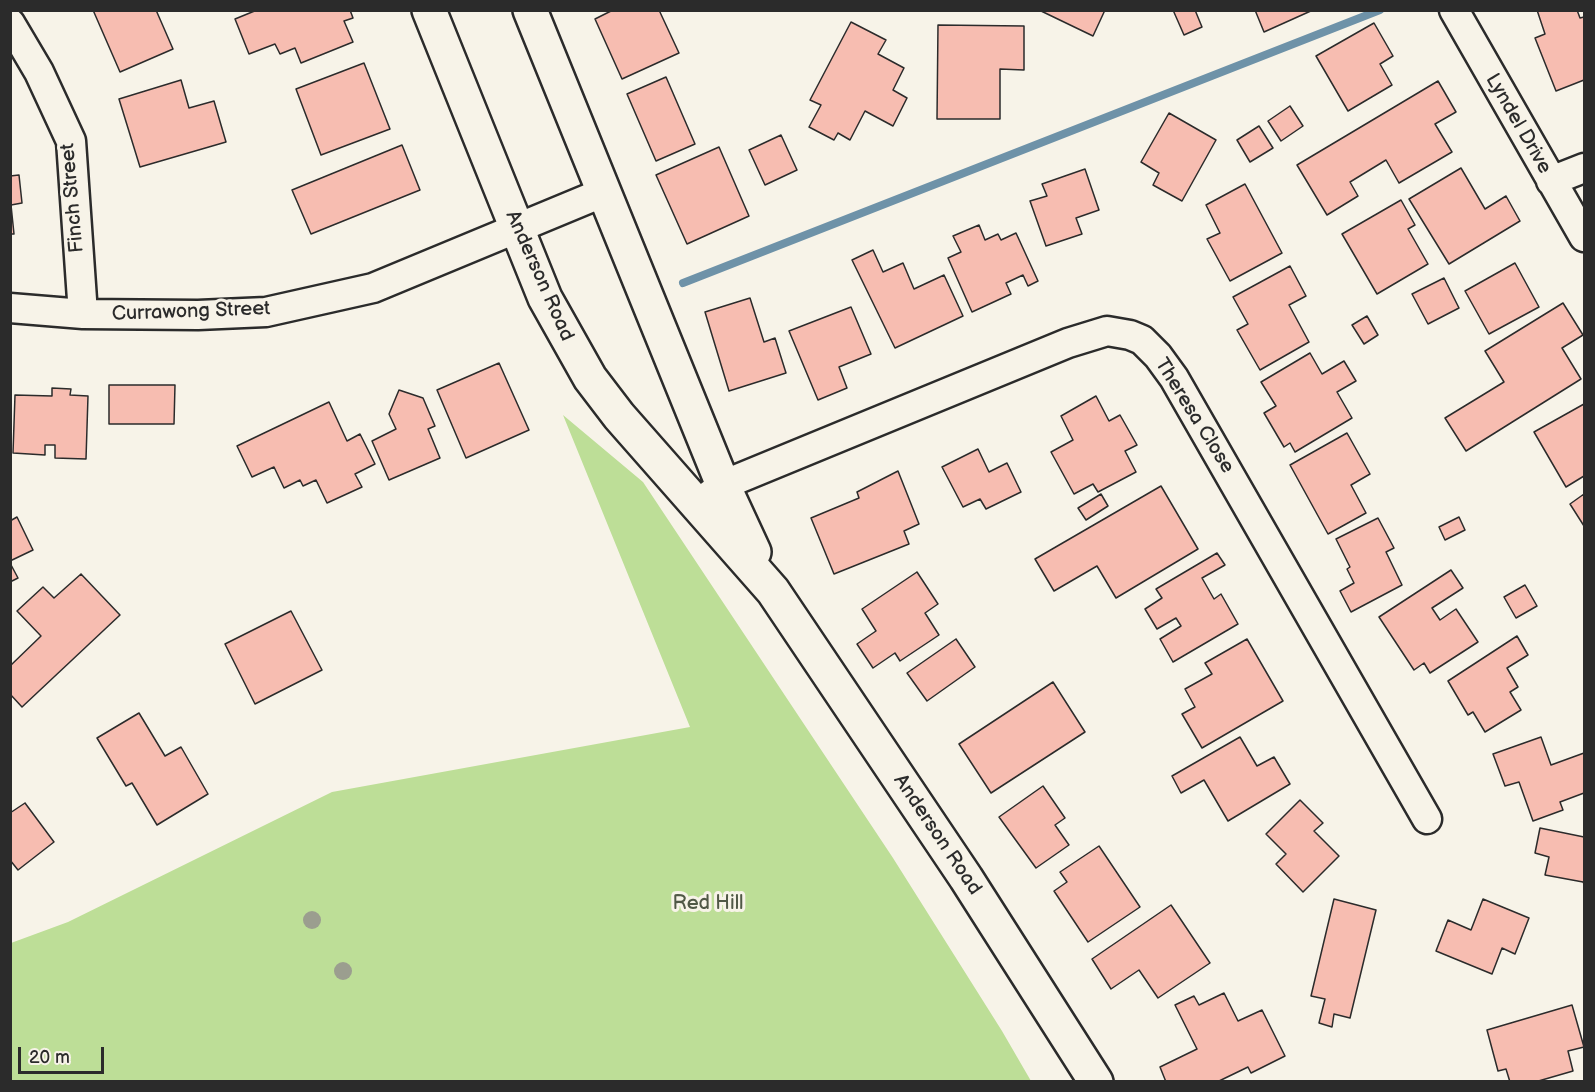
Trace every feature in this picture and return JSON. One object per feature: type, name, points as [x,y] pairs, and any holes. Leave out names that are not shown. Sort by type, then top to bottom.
[{"type":"street","name":"Anderson Road","points":[[429,10],[545,298],[590,378],[619,416],[710,494]]},
{"type":"street","name":"Anderson Road","points":[[530,10],[602,193],[710,494],[972,887],[1096,1082]]},
{"type":"street","name":"Lyndel Drive","points":[[1454,10],[1584,237]]},
{"type":"street","name":"Finch Street","points":[[10,23],[39,72],[71,141],[83,314]]},
{"type":"street","points":[[1551,181],[1584,168]]},
{"type":"street","name":"Currawong Street","points":[[10,308],[83,314],[198,315],[266,312],[318,302],[373,288],[602,193]]},
{"type":"street","name":"Theresa Close","points":[[710,494],[1093,334],[1107,331],[1136,338],[1158,356],[1174,378],[1427,819]]},
{"type":"green space","name":"Red Hill","points":[[563,415],[643,482],[893,858],[1031,1081],[11,1081],[11,943],[68,922],[332,792],[690,727]]},
{"type":"building","points":[[93,10],[156,10],[173,49],[120,72]]},
{"type":"building","points":[[257,10],[350,10],[353,18],[344,21],[353,42],[301,63],[295,48],[280,54],[275,44],[249,54],[235,19]]},
{"type":"building","points":[[613,10],[659,10],[679,53],[622,79],[595,19]]},
{"type":"building","points":[[1039,10],[1105,10],[1093,36]]},
{"type":"building","points":[[1173,10],[1195,10],[1202,27],[1184,35]]},
{"type":"building","points":[[1255,10],[1313,10],[1264,32]]},
{"type":"building","points":[[1537,10],[1577,10],[1580,18],[1584,17],[1584,80],[1556,91],[1535,38],[1545,34]]},
{"type":"building","points":[[851,22],[886,40],[878,54],[904,68],[893,90],[907,98],[893,126],[865,111],[850,140],[838,133],[834,140],[809,127],[821,105],[810,100]]},
{"type":"building","points":[[1374,23],[1393,56],[1380,64],[1392,85],[1348,111],[1316,56]]},
{"type":"building","points":[[938,25],[1024,26],[1024,70],[1000,69],[1000,119],[937,119]]},
{"type":"building","points":[[364,63],[390,129],[321,155],[296,89]]},
{"type":"building","points":[[666,77],[695,144],[656,161],[627,94]]},
{"type":"building","points":[[181,80],[189,108],[214,101],[226,142],[140,167],[119,99]]},
{"type":"building","points":[[1438,81],[1456,112],[1435,124],[1452,152],[1399,183],[1386,160],[1350,182],[1358,196],[1327,215],[1297,165]]},
{"type":"building","points":[[1290,106],[1303,126],[1281,141],[1268,121]]},
{"type":"building","points":[[1169,113],[1216,140],[1182,201],[1153,185],[1159,173],[1141,162]]},
{"type":"building","points":[[1259,126],[1273,148],[1250,162],[1237,140]]},
{"type":"building","points":[[781,135],[797,170],[765,185],[749,150]]},
{"type":"building","points":[[402,145],[420,190],[311,234],[292,190]]},
{"type":"building","points":[[719,147],[749,216],[687,244],[656,175]]},
{"type":"building","points":[[1461,168],[1485,209],[1506,196],[1520,221],[1449,264],[1409,199]]},
{"type":"building","points":[[1085,169],[1099,210],[1076,218],[1082,234],[1046,246],[1030,201],[1047,196],[1042,184]]},
{"type":"building","points":[[19,175],[22,203],[11,205],[14,234],[10,234],[10,176]]},
{"type":"building","points":[[1245,184],[1282,253],[1230,281],[1207,239],[1220,233],[1206,205]]},
{"type":"building","points":[[1401,200],[1415,225],[1408,229],[1428,264],[1377,294],[1342,234]]},
{"type":"building","points":[[979,225],[985,240],[998,234],[1001,240],[1016,233],[1038,281],[1028,286],[1023,275],[1006,283],[1011,294],[972,312],[948,258],[961,252],[953,236]]},
{"type":"building","points":[[873,250],[883,272],[903,263],[914,289],[944,275],[963,316],[895,348],[852,260]]},
{"type":"building","points":[[1515,263],[1539,307],[1489,334],[1465,291]]},
{"type":"building","points":[[1290,266],[1306,296],[1289,305],[1309,342],[1260,370],[1237,330],[1248,324],[1233,297]]},
{"type":"building","points":[[1444,278],[1459,308],[1428,324],[1412,294]]},
{"type":"building","points":[[750,298],[764,342],[775,338],[786,373],[729,391],[705,312]]},
{"type":"building","points":[[1563,303],[1583,335],[1562,348],[1581,379],[1466,451],[1445,418],[1504,382],[1485,351]]},
{"type":"building","points":[[851,307],[871,354],[839,367],[847,388],[818,400],[789,331]]},
{"type":"building","points":[[1367,316],[1378,335],[1364,344],[1352,325]]},
{"type":"building","points":[[1310,353],[1322,374],[1344,361],[1356,381],[1337,392],[1352,418],[1295,452],[1290,443],[1284,447],[1264,413],[1276,406],[1261,382]]},
{"type":"building","points":[[499,363],[529,430],[466,458],[437,390]]},
{"type":"building","points":[[109,385],[175,385],[174,424],[109,424]]},
{"type":"building","points":[[52,388],[71,389],[70,395],[88,396],[86,459],[55,458],[55,445],[45,445],[45,455],[13,453],[15,395],[52,396]]},
{"type":"building","points":[[399,390],[423,398],[435,426],[428,429],[440,458],[389,480],[372,441],[396,429],[389,414]]},
{"type":"building","points":[[1096,396],[1109,421],[1120,415],[1137,445],[1125,451],[1136,472],[1098,492],[1093,484],[1074,494],[1051,452],[1073,440],[1061,416]]},
{"type":"building","points":[[329,402],[347,441],[360,434],[375,464],[355,474],[362,487],[327,503],[316,480],[303,486],[300,480],[284,488],[274,467],[252,477],[237,446]]},
{"type":"building","points":[[1584,404],[1584,476],[1566,487],[1534,432]]},
{"type":"building","points":[[1347,433],[1370,474],[1351,485],[1366,513],[1328,534],[1290,465]]},
{"type":"building","points":[[978,449],[989,472],[1007,463],[1021,492],[986,509],[980,499],[963,507],[942,467]]},
{"type":"building","points":[[898,471],[919,524],[904,531],[909,544],[834,574],[811,518],[859,498],[857,492]]},
{"type":"building","points":[[1161,486],[1198,549],[1116,598],[1097,566],[1054,591],[1035,559]]},
{"type":"building","points":[[1101,494],[1108,506],[1086,520],[1078,508]]},
{"type":"building","points":[[1584,494],[1584,526],[1570,504]]},
{"type":"building","points":[[17,517],[33,550],[10,561],[10,521]]},
{"type":"building","points":[[1459,517],[1465,530],[1445,540],[1439,527]]},
{"type":"building","points":[[1378,518],[1394,548],[1386,552],[1402,585],[1351,612],[1340,591],[1354,583],[1347,569],[1350,567],[1336,539]]},
{"type":"building","points":[[1217,553],[1225,565],[1202,578],[1214,599],[1221,594],[1238,624],[1173,662],[1160,639],[1181,626],[1176,618],[1157,629],[1145,609],[1162,598],[1156,589]]},
{"type":"building","points":[[10,563],[18,578],[10,582]]},
{"type":"building","points":[[1451,570],[1463,588],[1432,608],[1440,620],[1456,609],[1478,642],[1430,673],[1424,663],[1414,670],[1379,617]]},
{"type":"building","points":[[917,572],[938,604],[925,613],[939,635],[900,661],[895,653],[873,668],[857,644],[876,631],[862,609]]},
{"type":"building","points":[[81,574],[120,615],[22,707],[10,694],[10,666],[41,636],[17,611],[43,587],[54,598]]},
{"type":"building","points":[[1525,585],[1537,606],[1516,618],[1504,597]]},
{"type":"building","points":[[291,611],[322,670],[255,704],[225,644]]},
{"type":"building","points":[[1517,636],[1528,655],[1507,668],[1518,687],[1510,692],[1521,710],[1485,732],[1473,712],[1468,715],[1448,681]]},
{"type":"building","points":[[956,639],[975,667],[927,701],[907,673]]},
{"type":"building","points":[[1247,639],[1283,701],[1202,748],[1182,714],[1195,707],[1185,689],[1212,674],[1205,663]]},
{"type":"building","points":[[1053,682],[1085,732],[991,793],[959,744]]},
{"type":"building","points":[[139,713],[165,756],[181,747],[208,794],[157,825],[132,783],[126,786],[97,738]]},
{"type":"building","points":[[1240,737],[1257,766],[1274,757],[1290,784],[1228,821],[1204,780],[1181,793],[1172,776]]},
{"type":"building","points":[[1541,737],[1551,765],[1584,753],[1584,793],[1560,802],[1563,810],[1533,821],[1519,782],[1505,786],[1493,754]]},
{"type":"building","points":[[1043,786],[1065,818],[1055,825],[1069,845],[1036,868],[999,817]]},
{"type":"building","points":[[1300,800],[1323,823],[1314,831],[1339,856],[1303,892],[1276,864],[1286,854],[1266,834]]},
{"type":"building","points":[[25,803],[54,842],[18,870],[10,860],[10,813]]},
{"type":"building","points":[[1540,828],[1584,837],[1584,884],[1545,875],[1549,857],[1535,853]]},
{"type":"building","points":[[1099,846],[1140,907],[1088,942],[1054,891],[1067,882],[1060,872]]},
{"type":"building","points":[[1334,899],[1376,910],[1350,1018],[1334,1014],[1332,1027],[1319,1023],[1325,999],[1311,996]]},
{"type":"building","points":[[1483,899],[1529,918],[1515,954],[1502,948],[1492,974],[1436,951],[1448,920],[1471,930]]},
{"type":"building","points":[[1171,905],[1210,963],[1158,998],[1139,970],[1111,989],[1092,959]]},
{"type":"building","points":[[1224,993],[1238,1021],[1262,1010],[1285,1056],[1251,1073],[1248,1067],[1217,1082],[1166,1082],[1160,1067],[1197,1049],[1175,1005],[1194,996],[1199,1005]]},
{"type":"building","points":[[1572,1005],[1584,1047],[1568,1051],[1573,1071],[1535,1082],[1510,1082],[1506,1069],[1498,1071],[1487,1030]]},
{"type":"waterway","points":[[683,283],[1380,10]]}]
